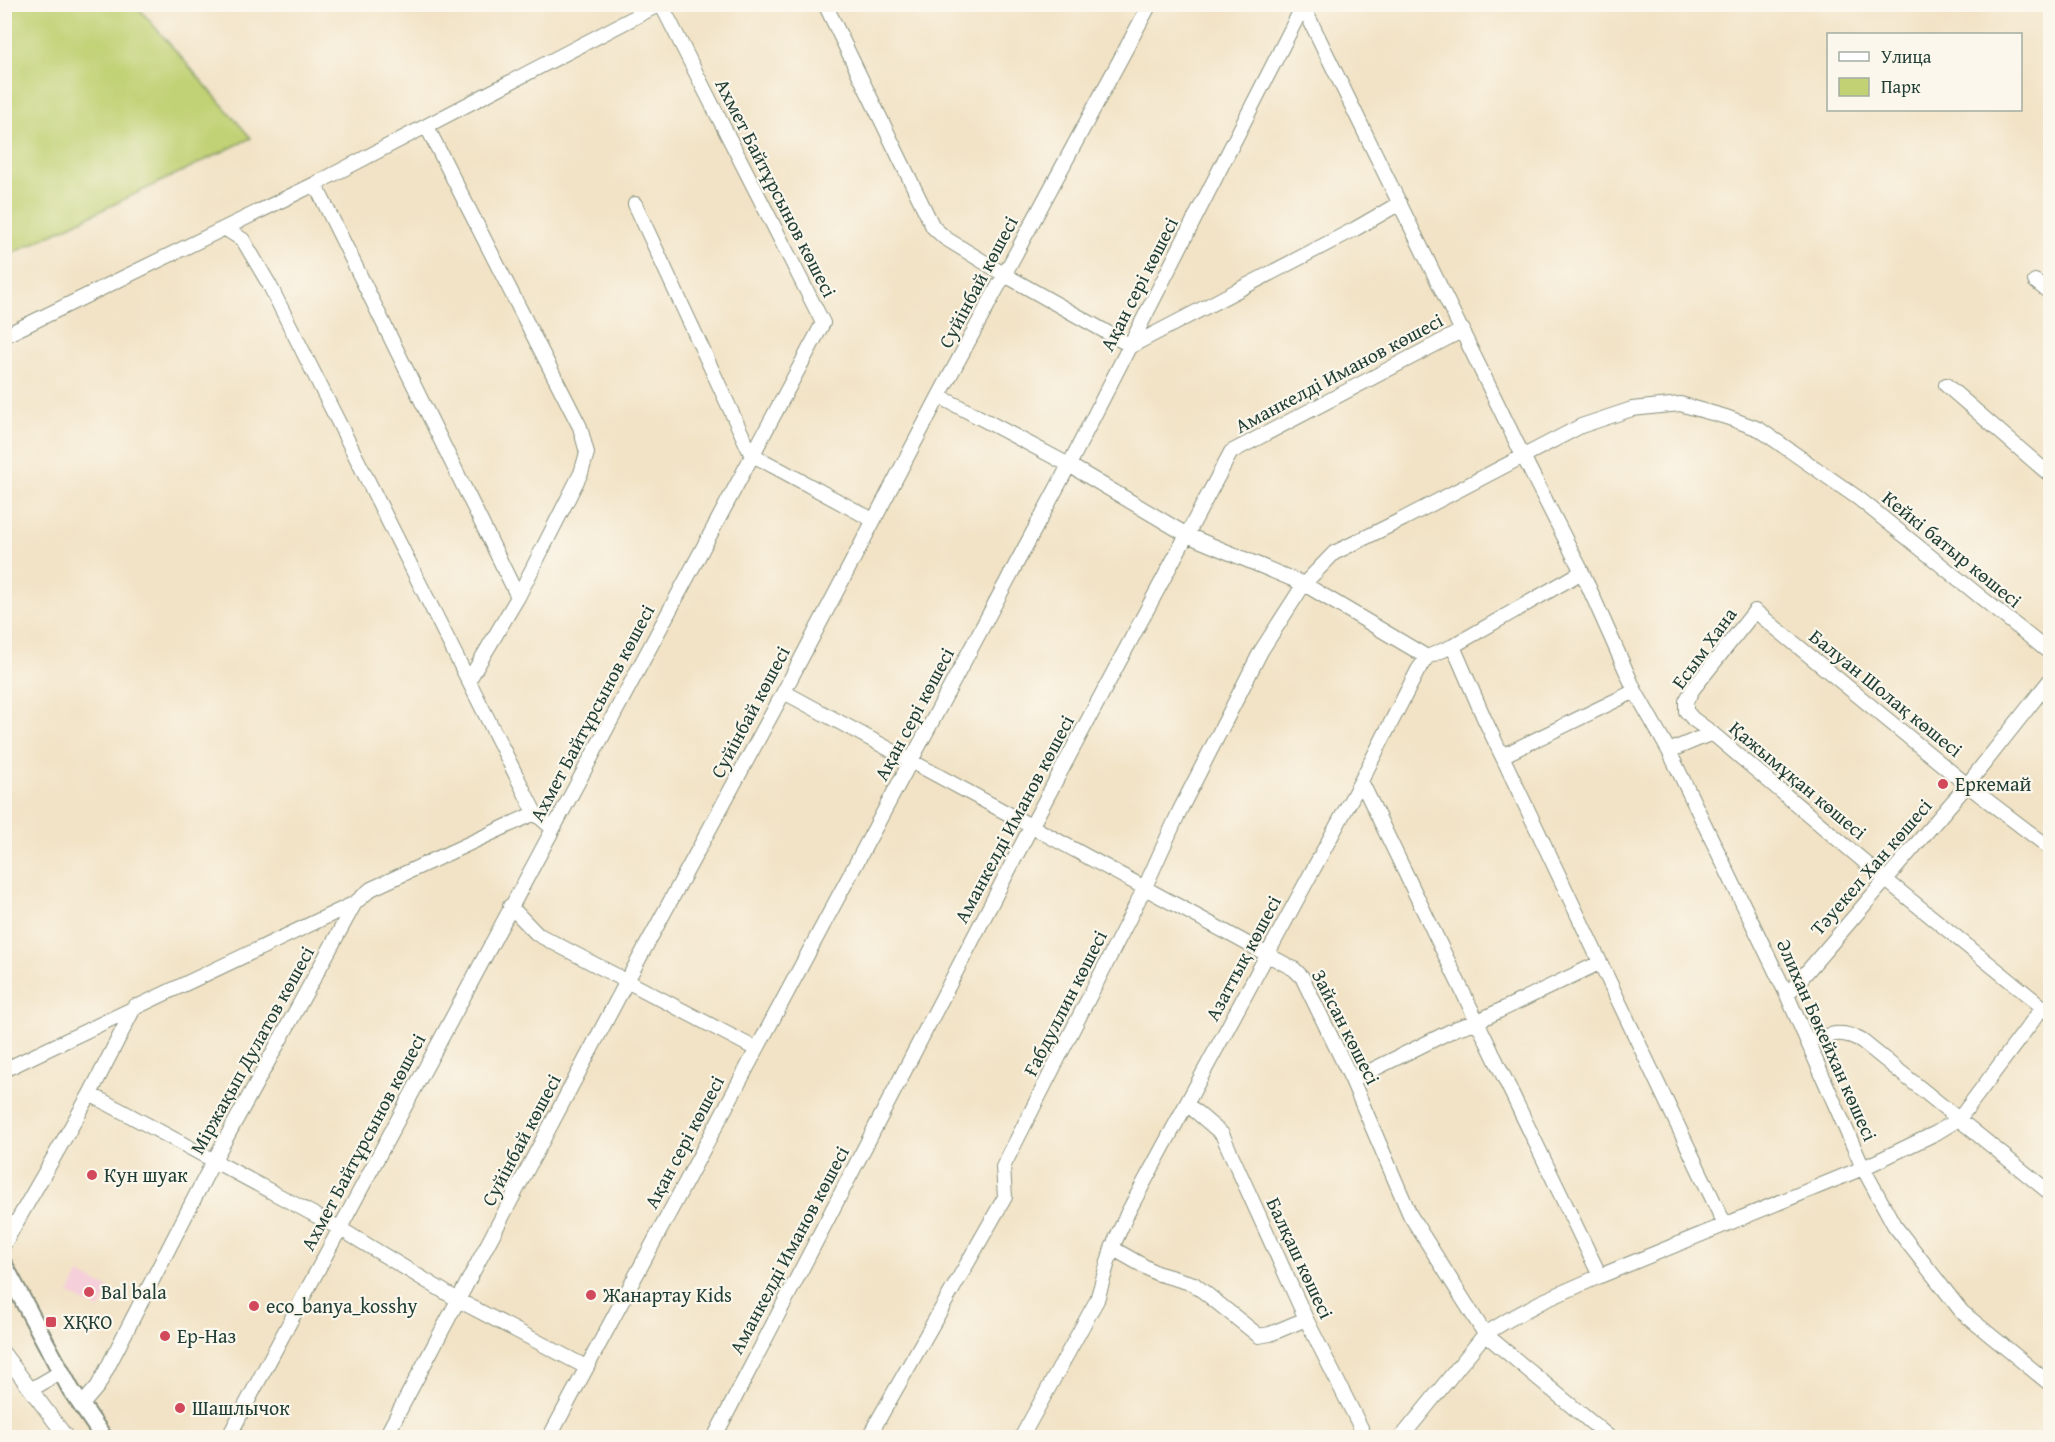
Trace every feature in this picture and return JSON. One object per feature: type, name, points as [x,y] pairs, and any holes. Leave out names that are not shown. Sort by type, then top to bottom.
[{"type":"main road","points":[[7,1276],[81,1406],[104,1437]]},
{"type":"street","points":[[4,336],[226,229],[428,127],[660,4]]},
{"type":"street","name":"Ахмет Байтұрсынов көшесі","points":[[228,1437],[822,323],[660,4]]},
{"type":"street","points":[[825,4],[933,227],[945,238],[1131,346],[1355,229],[1400,203]]},
{"type":"street","name":"Суйінбай көшесі","points":[[385,1437],[1150,4]]},
{"type":"street","points":[[1303,5],[1582,572],[1635,691],[1669,751]]},
{"type":"street","name":"Ақан сері көшесі","points":[[549,1437],[1069,465],[1303,5]]},
{"type":"street","points":[[428,127],[580,427],[587,453],[581,473],[518,597],[469,681]]},
{"type":"street","points":[[315,184],[518,597]]},
{"type":"street","points":[[635,204],[751,454],[873,520]]},
{"type":"street","points":[[226,229],[243,240],[269,284],[535,813],[552,828]]},
{"type":"street","points":[[2035,281],[2050,293]]},
{"type":"street","name":"Аманкелді Иманов көшесі","points":[[714,1437],[1031,827],[1231,452],[1463,330]]},
{"type":"street","points":[[1946,385],[2050,475]]},
{"type":"street","points":[[939,396],[1069,465],[1187,535],[1304,584],[1427,657],[1453,646],[1582,572]]},
{"type":"street","name":"Кейкі батыр көшесі","points":[[1523,456],[1591,423],[1632,410],[1680,404],[1759,429],[1858,498],[2050,653]]},
{"type":"street","name":"Ғабдуллин көшесі","points":[[867,1437],[1005,1197],[1004,1167],[1145,887],[1180,810],[1262,651],[1304,584],[1334,553],[1523,456]]},
{"type":"street","name":"Есым Хана","points":[[1712,733],[1686,711],[1686,701],[1755,611]]},
{"type":"street","name":"Балуан Шолақ көшесі","points":[[1755,611],[1967,785],[2050,848]]},
{"type":"street","points":[[1453,646],[1484,718],[1599,963],[1725,1225]]},
{"type":"street","name":"Азаттық көшесі","points":[[1021,1437],[1097,1300],[1112,1248],[1128,1212],[1427,657]]},
{"type":"street","name":"Тәуекел Хан көшесі","points":[[1787,995],[1967,785],[2050,680]]},
{"type":"street","points":[[1502,756],[1635,691]]},
{"type":"street","name":"Зайсан көшесі","points":[[784,692],[1294,969],[1302,977],[1352,1080],[1410,1215],[1485,1334],[1610,1437]]},
{"type":"street","name":"Қажымұқан көшесі","points":[[1669,751],[1712,733],[1886,880],[2047,1010]]},
{"type":"street","name":"Әлихан Бөкейхан көшесі","points":[[1485,1334],[1541,1302],[1600,1276],[1863,1168],[1787,995],[1669,751]]},
{"type":"street","points":[[1361,781],[1600,1276]]},
{"type":"street","points":[[4,1070],[355,903],[371,889],[535,813]]},
{"type":"street","name":"Міржақып Дулатов көшесі","points":[[81,1406],[98,1386],[213,1162],[355,903]]},
{"type":"street","points":[[510,906],[537,934],[756,1049]]},
{"type":"street","points":[[1352,1080],[1457,1028],[1476,1022],[1599,963]]},
{"type":"street","points":[[4,1244],[90,1094],[135,1006]]},
{"type":"street","points":[[2047,1010],[1959,1119],[1936,1133],[1863,1168],[1894,1225],[1962,1312],[2050,1384]]},
{"type":"street","points":[[1807,1041],[1838,1032],[1850,1034],[2050,1193]]},
{"type":"street","points":[[90,1094],[339,1228],[458,1300],[586,1367]]},
{"type":"street","name":"Балқаш көшесі","points":[[1187,1104],[1222,1134],[1306,1319],[1366,1437]]},
{"type":"street","points":[[1112,1248],[1156,1273],[1194,1284],[1259,1336],[1270,1334],[1306,1319]]},
{"type":"street","points":[[1401,1437],[1485,1334]]},
{"type":"street","points":[[4,1354],[67,1437]]},
{"type":"street","points":[[32,1389],[61,1372]]},
{"type":"shaded area","name":"Bal bala","points":[[79,1274],[110,1289],[99,1310],[69,1294]]},
{"type":"green space","points":[[5,4],[136,5],[251,138],[5,257]]},
{"type":"place","name":"Еркемай","points":[[1943,784]]},
{"type":"place","name":"Кун шуак","points":[[92,1175]]},
{"type":"place","name":"Bal bala","points":[[89,1292]]},
{"type":"place","name":"Жанартау Kids","points":[[591,1295]]},
{"type":"place","name":"eco_banya_kosshy","points":[[254,1306]]},
{"type":"place","name":"ХҚКО","points":[[51,1322]]},
{"type":"place","name":"Ер-Наз","points":[[165,1336]]},
{"type":"place","name":"Шашлычок","points":[[180,1408]]}]
